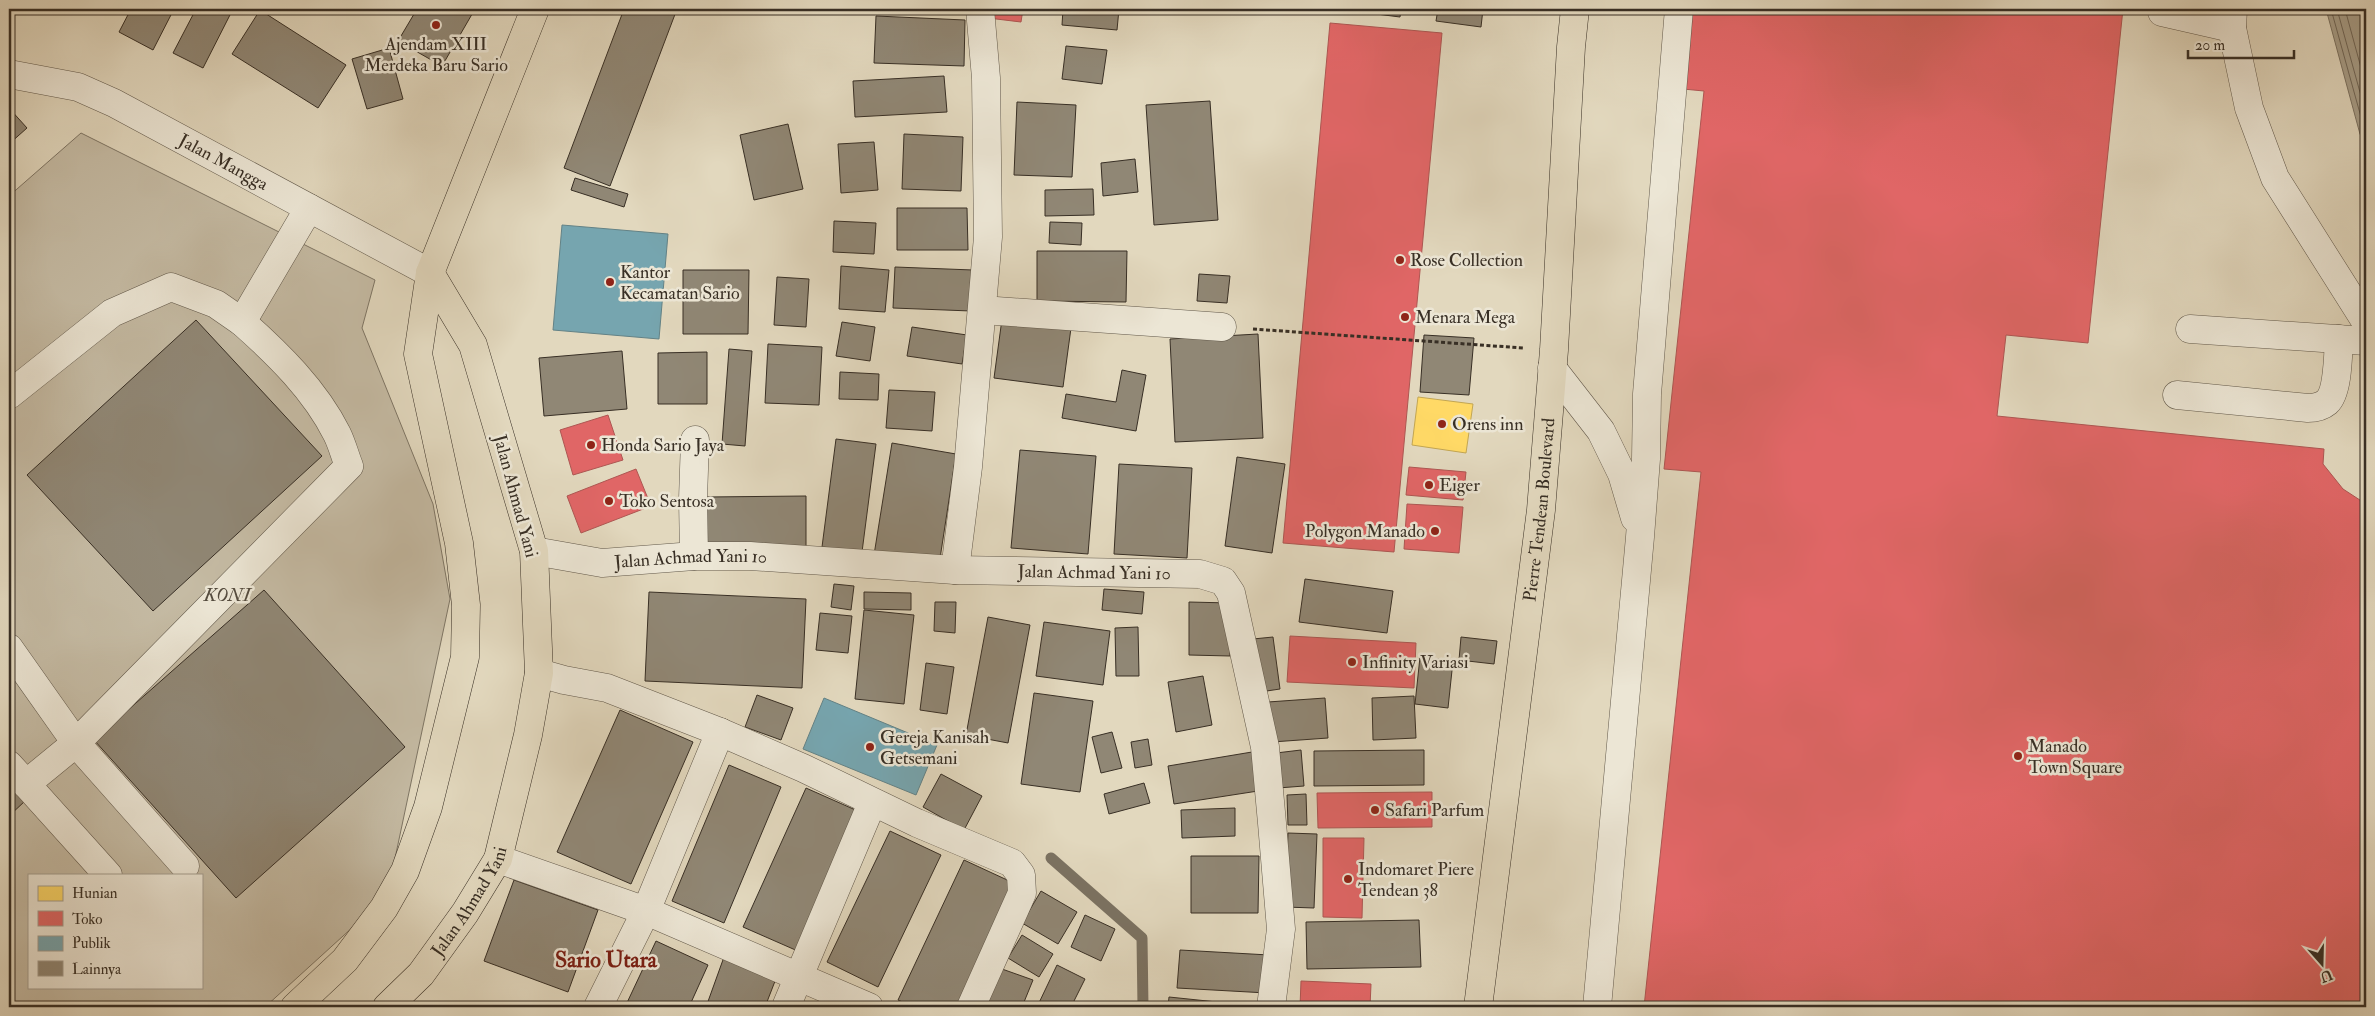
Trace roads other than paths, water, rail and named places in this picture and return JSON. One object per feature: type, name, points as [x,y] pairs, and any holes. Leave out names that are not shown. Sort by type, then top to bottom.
[{"type":"main road","points":[[295,1007],[346,960],[384,908],[405,871],[428,807],[466,658],[466,605],[459,543],[418,354],[430,273],[535,9]]},
{"type":"main road","points":[[1564,9],[1571,47]]},
{"type":"main road","name":"Pierre Tendean Boulevard","points":[[1478,1007],[1541,510],[1553,359],[1571,47],[1575,9]]},
{"type":"main road","name":"Jalan Ahmad Yani","points":[[387,1007],[421,974],[465,913],[498,859],[528,735],[539,673],[534,551],[473,345],[430,273]]},
{"type":"street","points":[[955,570],[968,467],[988,237],[989,171],[986,78],[980,9]]},
{"type":"street","points":[[1597,1007],[1640,537],[1646,459],[1647,394],[1679,9]]},
{"type":"street","points":[[2161,9],[2162,12],[2232,19],[2249,108],[2275,178],[2366,322]]},
{"type":"street","name":"Jalan Mangga","points":[[9,74],[78,87],[114,103],[210,157],[430,273]]},
{"type":"street","points":[[242,322],[309,208]]},
{"type":"street","points":[[9,395],[112,313],[171,287],[216,304],[242,322],[270,347],[305,384],[336,433],[348,466],[76,743],[17,775],[107,874]]},
{"type":"street","points":[[982,310],[1222,327]]},
{"type":"street","points":[[2190,329],[2366,341]]},
{"type":"street","points":[[2177,395],[2308,408],[2318,407],[2327,402],[2334,391],[2339,339]]},
{"type":"street","points":[[1553,359],[1600,432],[1622,474],[1640,537]]},
{"type":"street","points":[[694,556],[695,440]]},
{"type":"street","name":"Jalan Achmad Yani 10","points":[[534,551],[602,563],[694,556],[750,556],[955,570],[1200,574],[1223,581],[1231,593],[1265,747],[1281,929],[1271,1007]]},
{"type":"street","points":[[9,648],[76,743],[185,866]]},
{"type":"street","points":[[539,673],[607,688],[720,732],[803,768],[872,803],[1012,863],[1020,875],[1022,893],[971,1007]]},
{"type":"street","points":[[598,1007],[646,911],[720,732]]},
{"type":"street","points":[[786,1007],[801,976],[872,803]]},
{"type":"street","points":[[498,859],[646,911],[801,976],[869,1007]]},
{"type":"water","points":[[2326,9],[2366,9],[2366,146],[2360,134]]},
{"type":"waterway","points":[[1051,858],[1142,938],[1143,1007]]},
{"type":"place","name":"Ajendam XIII Merdeka Baru Sario","points":[[436,25]]},
{"type":"place","name":"Rose Collection","points":[[1400,260]]},
{"type":"place","name":"Kantor Kecamatan Sario","points":[[610,282]]},
{"type":"place","name":"Menara Mega","points":[[1405,317]]},
{"type":"place","name":"Orens inn","points":[[1442,424]]},
{"type":"place","name":"Honda Sario Jaya","points":[[591,445]]},
{"type":"place","name":"Eiger","points":[[1429,485]]},
{"type":"place","name":"Toko Sentosa","points":[[609,501]]},
{"type":"place","name":"Polygon Manado","points":[[1435,531]]},
{"type":"place","name":"Infinity Variasi","points":[[1352,662]]},
{"type":"place","name":"Gereja Kanisah Getsemani","points":[[870,747]]},
{"type":"place","name":"Manado Town Square","points":[[2018,756]]},
{"type":"place","name":"Safari Parfum","points":[[1375,810]]},
{"type":"place","name":"Indomaret Piere Tendean 38","points":[[1348,879]]},
{"type":"district","name":"Sario Utara","points":[[606,959]]},
{"type":"park label","name":"KONI","points":[[227,595]]}]
